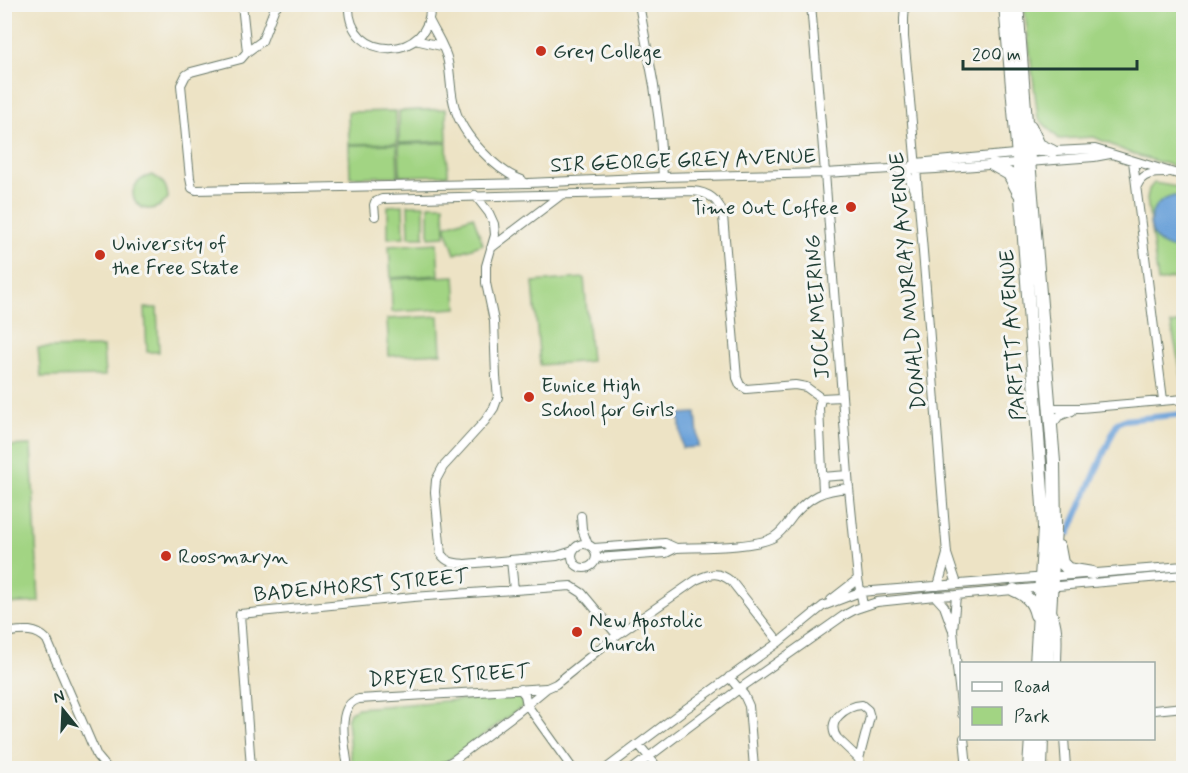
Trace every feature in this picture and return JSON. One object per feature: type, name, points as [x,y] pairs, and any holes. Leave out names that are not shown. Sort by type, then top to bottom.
[{"type":"highway","name":"PARFITT AVENUE","points":[[1005,4],[1044,337],[1051,426],[1055,528],[1038,625],[1036,662]]},
{"type":"highway","name":"PARFITT AVENUE","points":[[1016,4],[1025,110],[1021,196],[1042,484],[1046,582],[1050,608],[1047,662]]},
{"type":"highway","points":[[1007,32],[1015,22],[1016,4]]},
{"type":"highway","points":[[1025,110],[1039,145],[1052,152]]},
{"type":"highway","points":[[993,165],[1009,174],[1021,196]]},
{"type":"highway","points":[[1035,392],[1041,382],[1039,352],[1044,337]]},
{"type":"highway","points":[[1042,484],[1047,471],[1043,420],[1050,408]]},
{"type":"highway","points":[[1055,528],[1060,558],[1064,566],[1073,571],[1092,573]]},
{"type":"highway","points":[[1014,590],[1029,599],[1035,609],[1038,625]]},
{"type":"highway","points":[[1029,768],[1039,741]]},
{"type":"highway","points":[[1039,741],[1041,768]]},
{"type":"highway","points":[[1039,741],[1046,753],[1047,768]]},
{"type":"street","points":[[242,4],[247,52]]},
{"type":"street","points":[[247,52],[261,41],[279,4]]},
{"type":"street","points":[[349,4],[351,24],[361,38],[383,49],[400,48],[415,40],[429,21],[430,4]]},
{"type":"street","points":[[639,4],[654,87],[663,177]]},
{"type":"street","name":"JOCK MEIRING","points":[[811,4],[849,488],[858,579],[863,605]]},
{"type":"street","name":"DONALD MURRAY AVENUE","points":[[905,4],[904,36],[917,166],[948,554],[957,584]]},
{"type":"street","points":[[429,21],[448,61],[455,108],[465,130],[496,165],[514,178],[528,183]]},
{"type":"street","points":[[415,40],[441,46]]},
{"type":"street","name":"SIR GEORGE GREY AVENUE","points":[[247,52],[241,59],[191,72],[183,80],[190,178],[192,188],[196,190],[528,183],[825,173],[1023,158]]},
{"type":"street","points":[[1023,158],[1052,152],[1095,149],[1179,175]]},
{"type":"street","points":[[1023,158],[1094,158],[1110,154]]},
{"type":"street","name":"SIR GEORGE GREY AVENUE","points":[[917,166],[936,169],[993,165],[1023,158]]},
{"type":"street","points":[[1133,161],[1164,400]]},
{"type":"street","points":[[896,168],[908,175],[920,208]]},
{"type":"street","points":[[918,183],[923,176],[936,169]]},
{"type":"street","points":[[1136,188],[1146,175],[1157,173],[1179,175]]},
{"type":"street","points":[[460,183],[477,196],[494,224],[495,235],[486,266],[486,283],[494,321],[498,397],[485,421],[443,467],[436,480],[435,492],[441,554],[451,563],[465,564],[557,556],[574,552],[582,544],[591,546],[665,543],[676,548]]},
{"type":"street","points":[[375,216],[375,202],[382,199],[700,192],[711,197],[718,204],[723,216],[737,378],[740,385],[746,389],[795,385],[806,387],[821,398],[842,397]]},
{"type":"street","points":[[491,248],[561,194]]},
{"type":"street","points":[[821,398],[819,408],[823,491]]},
{"type":"street","points":[[1050,408],[1082,408],[1184,399]]},
{"type":"street","points":[[1051,426],[1059,416],[1082,408]]},
{"type":"street","points":[[822,477],[848,475]]},
{"type":"street","points":[[597,558],[666,553],[676,548],[764,541],[781,531],[801,507],[823,491],[849,488]]},
{"type":"street","points":[[581,516],[582,529],[597,558],[592,567],[587,569],[575,565],[574,552],[582,529]]},
{"type":"street","name":"DONALD MURRAY AVENUE","points":[[938,586],[948,554]]},
{"type":"street","points":[[511,560],[514,590]]},
{"type":"street","points":[[634,768],[739,688],[843,616],[863,605],[935,596],[1014,590],[1092,573],[1184,566]]},
{"type":"street","points":[[424,768],[450,762],[547,688],[556,684],[617,635],[704,576],[720,574],[732,582],[779,642]]},
{"type":"street","points":[[823,606],[860,592],[957,584],[1184,575]]},
{"type":"street","points":[[607,768],[729,676],[779,642],[858,579]]},
{"type":"street","name":"BADENHORST STREET","points":[[251,768],[240,614],[413,597],[571,586],[582,593],[617,635]]},
{"type":"street","points":[[956,595],[954,631],[960,693]]},
{"type":"street","points":[[935,596],[944,606],[954,631]]},
{"type":"street","name":"PARFITT AVENUE","points":[[1050,608],[1058,631],[1057,662]]},
{"type":"street","points":[[4,633],[33,632],[39,633],[47,640],[97,756],[106,768]]},
{"type":"street","points":[[729,676],[749,706],[754,768]]},
{"type":"street","name":"DREYER STREET","points":[[348,768],[343,720],[348,704],[353,700],[547,688]]},
{"type":"street","points":[[520,689],[525,695],[527,705],[572,768]]},
{"type":"street","points":[[862,705],[868,710],[870,717],[859,764],[834,735],[833,728],[839,715],[852,706],[862,705]]},
{"type":"street","points":[[1155,710],[1184,707]]},
{"type":"street","points":[[964,740],[967,768]]},
{"type":"street","points":[[1064,740],[1066,768]]},
{"type":"street","points":[[639,745],[656,768]]},
{"type":"green space","points":[[1024,5],[1183,5],[1183,169],[1132,154],[1094,137],[1059,139],[1038,118]]},
{"type":"green space","points":[[446,109],[447,141],[399,143],[399,111]]},
{"type":"green space","points":[[396,111],[397,143],[349,144],[348,112]]},
{"type":"green space","points":[[447,143],[448,175],[400,176],[399,144]]},
{"type":"green space","points":[[397,144],[398,176],[350,177],[349,145]]},
{"type":"green space","points":[[152,175],[164,184],[168,198],[159,206],[150,209],[142,207],[133,195],[134,188],[140,180]]},
{"type":"green space","points":[[1154,183],[1183,188],[1183,276],[1158,282],[1147,199],[1149,189]]},
{"type":"green space","points":[[403,205],[404,237],[388,238],[388,206]]},
{"type":"green space","points":[[408,205],[424,205],[424,237],[409,237]]},
{"type":"green space","points":[[429,205],[444,205],[445,236],[429,237]]},
{"type":"green space","points":[[473,216],[483,244],[455,254],[445,226]]},
{"type":"green space","points":[[437,243],[439,275],[391,278],[389,246]]},
{"type":"green space","points":[[455,276],[457,308],[392,312],[391,279]]},
{"type":"green space","points":[[584,278],[591,361],[540,365],[533,282]]},
{"type":"green space","points":[[145,308],[157,308],[159,352],[147,352]]},
{"type":"green space","points":[[439,316],[441,353],[389,356],[387,319]]},
{"type":"green space","points":[[1184,322],[1183,382],[1171,324]]},
{"type":"green space","points":[[103,347],[105,376],[41,377],[38,348]]},
{"type":"green space","points":[[31,445],[39,602],[5,604],[5,446]]},
{"type":"green space","points":[[520,695],[523,706],[445,763],[414,768],[352,768],[347,720],[350,712],[358,708]]},
{"type":"water","points":[[1174,196],[1183,197],[1183,248],[1170,248],[1161,244],[1154,236],[1151,227],[1151,218],[1155,208],[1162,201]]},
{"type":"water","points":[[696,413],[699,447],[682,448],[679,414]]},
{"type":"waterway","points":[[1069,533],[1117,423],[1124,420],[1184,414]]},
{"type":"place","name":"Grey College","points":[[541,51]]},
{"type":"place","name":"Time Out Coffee","points":[[851,207]]},
{"type":"place","name":"University of the Free State","points":[[100,255]]},
{"type":"place","name":"Eunice High School for Girls","points":[[529,397]]},
{"type":"place","name":"Roosmaryn","points":[[166,556]]},
{"type":"place","name":"New Apostolic Church","points":[[577,632]]}]
